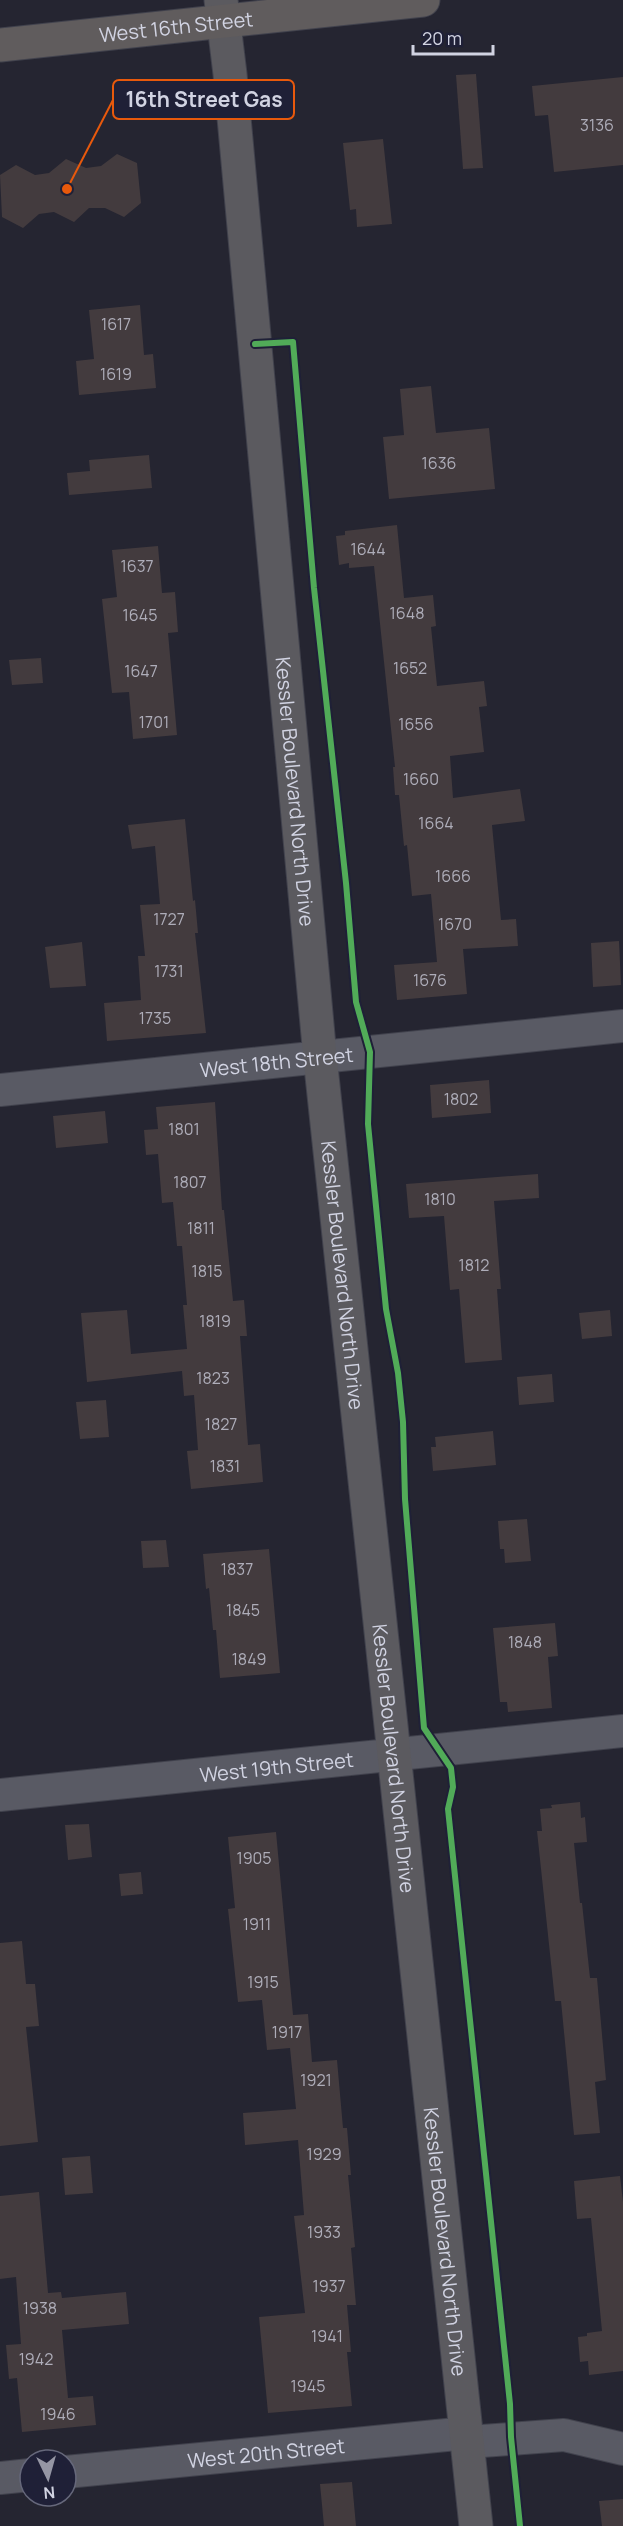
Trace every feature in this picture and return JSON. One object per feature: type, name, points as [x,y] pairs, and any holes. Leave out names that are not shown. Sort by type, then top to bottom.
[{"type":"main road","name":"West 16th Street","points":[[0,45],[223,11],[423,0]]},
{"type":"main road","name":"Kessler Boulevard North Drive","points":[[223,11],[320,1057],[476,2526]]},
{"type":"street","name":"West 18th Street","points":[[0,1090],[623,1026]]},
{"type":"street","name":"West 19th Street","points":[[0,1795],[623,1731]]},
{"type":"street","name":"West 20th Street","points":[[78,2471],[467,2437],[564,2435],[623,2449]]},
{"type":"street","points":[[0,2478],[18,2476]]},
{"type":"building","points":[[476,74],[483,168],[463,169],[456,75]]},
{"type":"building","points":[[623,77],[623,165],[554,172],[548,115],[535,116],[532,86]]},
{"type":"building","points":[[383,139],[392,224],[357,227],[356,209],[350,210],[343,143]]},
{"type":"building","points":[[117,154],[137,163],[141,203],[124,217],[105,208],[89,208],[74,222],[54,212],[39,214],[23,228],[2,217],[0,175],[16,165],[35,175],[49,173],[66,159],[86,168],[101,166]]},
{"type":"building","points":[[140,305],[144,355],[153,354],[156,388],[79,395],[76,361],[94,359],[89,310]]},
{"type":"building","points":[[431,386],[436,433],[489,428],[495,489],[389,499],[383,437],[404,435],[400,389]]},
{"type":"building","points":[[149,455],[152,488],[69,495],[67,473],[90,471],[89,460]]},
{"type":"building","points":[[397,525],[404,598],[433,595],[436,626],[431,627],[437,686],[484,681],[487,706],[479,707],[484,752],[450,756],[453,798],[520,789],[525,821],[492,825],[501,920],[516,919],[518,946],[463,949],[467,994],[397,1000],[394,965],[437,962],[431,894],[412,896],[399,795],[395,795],[393,767],[395,767],[374,566],[349,568],[349,563],[339,565],[336,536],[345,535],[345,531]]},
{"type":"building","points":[[158,546],[162,593],[175,592],[178,632],[168,633],[177,735],[133,739],[129,692],[112,693],[102,599],[117,597],[112,550]]},
{"type":"building","points":[[41,658],[43,683],[12,685],[9,660]]},
{"type":"building","points":[[185,819],[193,901],[195,900],[198,933],[195,933],[206,1033],[107,1041],[104,1003],[141,1000],[138,956],[145,956],[140,905],[160,904],[155,846],[132,849],[128,825]]},
{"type":"building","points":[[619,941],[621,985],[593,987],[591,943]]},
{"type":"building","points":[[82,942],[86,986],[50,988],[45,947]]},
{"type":"building","points":[[489,1080],[491,1113],[432,1118],[430,1085]]},
{"type":"building","points":[[215,1102],[222,1210],[224,1210],[233,1301],[244,1300],[247,1336],[240,1336],[248,1445],[260,1444],[263,1482],[191,1489],[187,1451],[198,1450],[194,1395],[184,1396],[182,1371],[87,1382],[81,1313],[127,1310],[131,1354],[187,1349],[183,1305],[187,1305],[182,1246],[177,1246],[173,1202],[162,1203],[158,1154],[146,1155],[144,1130],[158,1129],[156,1107]]},
{"type":"building","points":[[105,1111],[108,1143],[56,1148],[53,1116]]},
{"type":"building","points":[[538,1174],[539,1198],[494,1201],[501,1289],[497,1289],[502,1360],[465,1363],[459,1289],[450,1290],[444,1216],[409,1218],[406,1184]]},
{"type":"building","points":[[610,1310],[612,1336],[582,1339],[579,1313]]},
{"type":"building","points":[[552,1374],[554,1402],[519,1405],[517,1377]]},
{"type":"building","points":[[106,1400],[109,1437],[80,1439],[76,1402]]},
{"type":"building","points":[[493,1431],[496,1465],[433,1471],[431,1447],[436,1447],[435,1437]]},
{"type":"building","points":[[527,1519],[531,1561],[505,1563],[504,1549],[500,1549],[498,1521]]},
{"type":"building","points":[[166,1540],[169,1567],[143,1568],[141,1541]]},
{"type":"building","points":[[269,1549],[280,1673],[220,1678],[216,1630],[213,1630],[203,1554]]},
{"type":"building","points":[[555,1623],[558,1656],[548,1657],[552,1708],[508,1712],[507,1702],[500,1702],[493,1628]]},
{"type":"building","points":[[580,1802],[581,1818],[585,1817],[587,1842],[574,1843],[590,1978],[597,1978],[606,2080],[595,2082],[600,2133],[574,2135],[561,2001],[555,2001],[537,1831],[542,1831],[540,1809],[552,1808],[551,1805]]},
{"type":"building","points":[[89,1824],[92,1857],[68,1860],[65,1825]]},
{"type":"building","points":[[276,1832],[293,2015],[308,2014],[312,2062],[337,2060],[343,2128],[347,2128],[351,2175],[348,2175],[355,2247],[351,2248],[356,2305],[347,2305],[351,2352],[347,2352],[352,2406],[268,2413],[259,2317],[305,2313],[294,2216],[304,2215],[298,2140],[245,2145],[243,2113],[296,2109],[290,2048],[267,2050],[262,2000],[238,2002],[228,1909],[235,1908],[228,1837]]},
{"type":"building","points":[[141,1872],[143,1894],[121,1896],[119,1874]]},
{"type":"building","points":[[22,1941],[26,1984],[35,1984],[39,2026],[26,2027],[38,2142],[0,2146],[0,1943]]},
{"type":"building","points":[[90,2156],[93,2193],[65,2195],[62,2158]]},
{"type":"building","points":[[620,2176],[623,2202],[623,2371],[589,2375],[588,2361],[580,2362],[578,2337],[602,2331],[591,2218],[577,2219],[574,2181]]},
{"type":"building","points":[[39,2192],[48,2293],[61,2292],[62,2298],[126,2292],[129,2324],[62,2330],[68,2398],[93,2396],[96,2425],[22,2432],[17,2378],[9,2379],[6,2345],[21,2344],[16,2277],[0,2279],[0,2196]]},
{"type":"building","points":[[352,2482],[356,2526],[324,2526],[320,2484]]},
{"type":"building","points":[[623,2499],[623,2526],[602,2526],[599,2501]]},
{"type":"cycle path","points":[[255,344],[293,342],[314,588],[346,883],[356,1002],[370,1052],[368,1124],[386,1309],[398,1373],[403,1422],[405,1499],[424,1728],[451,1768],[453,1787],[448,1809],[510,2404],[520,2526]]},
{"type":"place","name":"16th Street Gas","points":[[67,189]]}]
